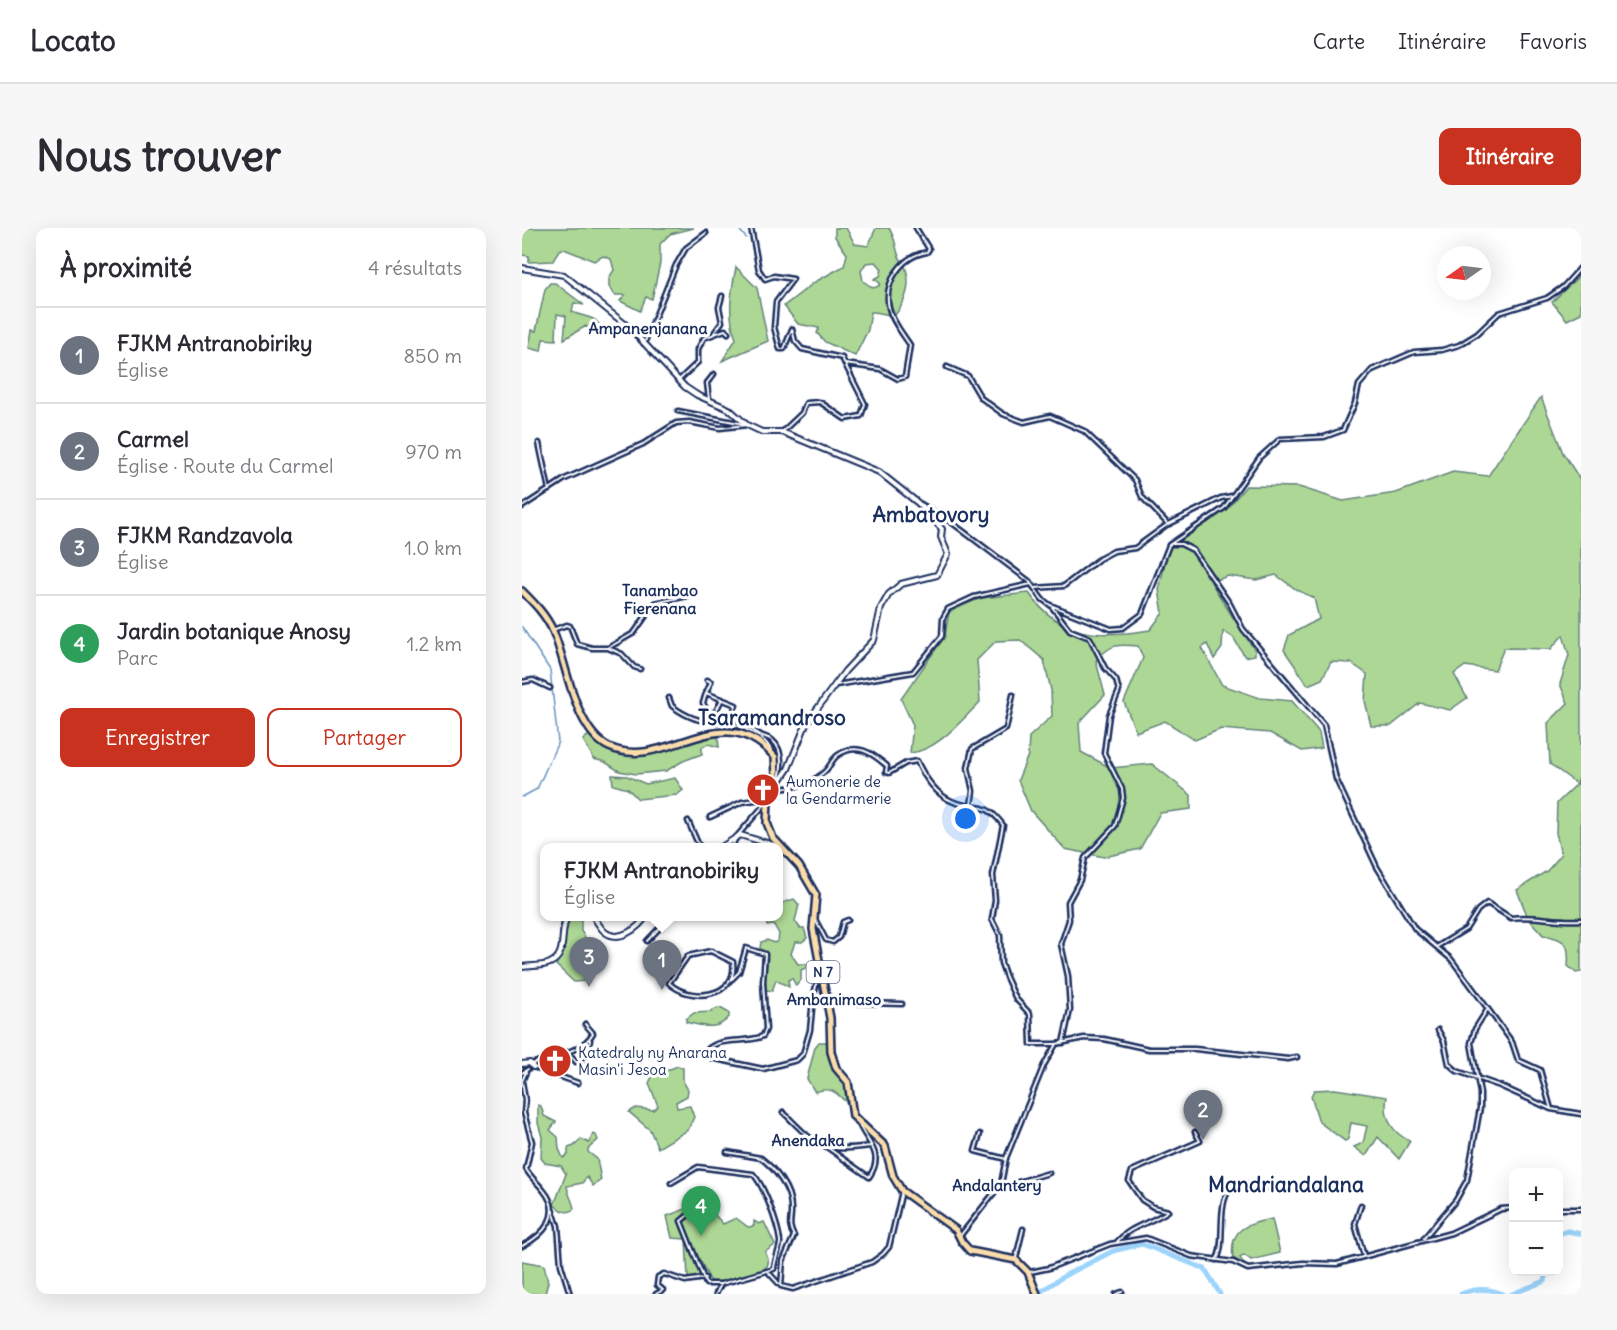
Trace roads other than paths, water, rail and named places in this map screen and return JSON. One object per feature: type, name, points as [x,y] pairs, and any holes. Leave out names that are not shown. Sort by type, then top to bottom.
[{"type":"main road","points":[[522,591],[538,608],[552,630],[575,699],[593,734],[601,742],[620,750],[650,750],[704,735],[735,731],[755,740],[771,753]]},
{"type":"main road","name":"N 7","points":[[771,753],[775,757],[777,770],[776,784],[770,797],[767,823],[778,843]]},
{"type":"main road","name":"N 7","points":[[783,850],[812,884],[817,903],[814,936],[828,1002],[832,1059],[848,1082],[853,1116],[885,1146],[893,1176],[902,1191],[960,1236],[970,1251],[1016,1260]]},
{"type":"main road","points":[[1016,1260],[1028,1272],[1037,1294]]},
{"type":"street","points":[[751,228],[759,270],[765,279],[774,276],[793,279],[776,302],[774,327],[780,349],[784,349],[790,331],[793,329],[798,347],[842,358],[864,404],[861,416],[845,419],[814,401],[806,403],[802,413],[783,432]]},
{"type":"street","points":[[845,364],[880,369],[898,379],[905,377],[910,345],[895,322],[888,304],[891,285],[902,262],[914,254],[927,252],[930,249],[916,228]]},
{"type":"street","points":[[644,344],[676,265],[686,248],[706,233]]},
{"type":"street","points":[[1050,605],[1111,629],[1123,628],[1142,614],[1147,607],[1169,545],[1224,508],[1259,458],[1280,439],[1324,437],[1342,430],[1352,412],[1359,385],[1372,370],[1414,352],[1459,345],[1477,334],[1499,313],[1547,298],[1563,287],[1581,267]]},
{"type":"street","points":[[522,268],[564,274],[630,328],[679,380],[697,395],[729,409],[747,425]]},
{"type":"street","points":[[714,333],[722,322],[719,307],[722,296]]},
{"type":"street","points":[[679,380],[698,362],[698,348],[704,338],[725,330],[728,333]]},
{"type":"street","points":[[947,367],[968,376],[981,398],[1003,414],[1029,422],[1050,416],[1084,431],[1135,480],[1142,497],[1168,524]]},
{"type":"street","points":[[709,399],[707,383],[714,374]]},
{"type":"street","points":[[678,411],[747,425],[766,433],[783,432],[879,472],[918,503],[951,522],[1031,584],[1070,630],[1090,638],[1105,669],[1116,680],[1119,691],[1109,715],[1104,753],[1122,789],[1123,798],[1115,826],[1085,858],[1080,880],[1068,902],[1069,920],[1061,944],[1068,976],[1070,1010],[1063,1042]]},
{"type":"street","points":[[522,507],[583,470],[643,444],[676,423],[689,422],[720,428],[747,425]]},
{"type":"street","points":[[539,443],[549,490]]},
{"type":"street","points":[[1035,588],[1064,586],[1099,559],[1114,551],[1135,548],[1168,524],[1221,498],[1232,496]]},
{"type":"street","points":[[776,784],[792,761],[807,724],[835,685],[874,640],[881,608],[891,591],[901,584],[937,575],[943,566],[948,555],[941,537],[942,529],[918,503]]},
{"type":"street","points":[[1169,545],[1181,544],[1193,550],[1230,604],[1243,629],[1324,725],[1336,779],[1377,867],[1415,929],[1451,959],[1512,1042],[1518,1060],[1540,1070],[1551,1109]]},
{"type":"street","points":[[835,685],[880,680],[913,672],[942,636],[943,618],[948,609],[974,597],[1031,584]]},
{"type":"street","points":[[608,648],[633,633],[655,603],[692,595]]},
{"type":"street","points":[[552,630],[567,624],[577,644],[592,648],[608,648],[622,654],[634,667],[640,669]]},
{"type":"street","points":[[522,682],[533,680],[550,688]]},
{"type":"street","points":[[707,680],[711,682],[704,706],[766,742],[771,753]]},
{"type":"street","points":[[706,693],[736,705],[730,722]]},
{"type":"street","points":[[971,805],[973,791],[968,768],[972,749],[1006,729],[1013,695]]},
{"type":"street","points":[[669,698],[672,706],[689,716],[712,723],[730,722]]},
{"type":"street","points":[[715,713],[722,699]]},
{"type":"street","points":[[732,717],[753,729],[757,734],[771,739],[777,746],[782,766],[776,784]]},
{"type":"street","points":[[776,784],[779,789],[802,784],[822,775],[837,755],[860,748],[870,752],[887,766],[886,772],[889,773],[906,763],[917,761],[923,775],[946,798],[992,811],[1003,825],[993,875],[995,900],[992,919],[1000,935],[1001,963],[1006,977],[1016,999],[1030,1014],[1031,1044],[1056,1044],[1084,1038],[1104,1039],[1149,1049],[1195,1049],[1288,1059],[1297,1056]]},
{"type":"street","points":[[710,817],[742,802],[770,797]]},
{"type":"street","points":[[734,843],[770,797]]},
{"type":"street","points":[[688,821],[698,843]]},
{"type":"street","points":[[728,843],[738,836],[763,843]]},
{"type":"street","points":[[1438,946],[1466,929],[1478,910],[1487,903],[1491,903],[1511,918],[1530,915],[1538,920],[1581,920]]},
{"type":"street","points":[[815,919],[826,940],[833,942],[839,937],[843,922],[848,920]]},
{"type":"street","points":[[522,967],[548,964],[556,959],[562,947],[566,921]]},
{"type":"street","points":[[597,921],[603,930],[614,935],[636,930],[642,921]]},
{"type":"street","points":[[647,941],[665,921]]},
{"type":"street","points":[[732,979],[733,962],[711,951],[688,956],[669,983],[694,995],[719,990],[732,979],[740,972],[746,948],[765,954],[763,982],[766,1029],[763,1036],[752,1040],[714,1044],[708,1049],[708,1054],[711,1058],[753,1069],[770,1068],[797,1060],[803,1054],[810,1030],[813,999],[821,961]]},
{"type":"street","points":[[828,1002],[902,1005]]},
{"type":"street","points":[[1424,1238],[1456,1200],[1467,1180],[1480,1108],[1480,1093],[1475,1076],[1471,1043],[1481,1017],[1488,1010]]},
{"type":"street","points":[[568,1052],[576,1062],[586,1061],[592,1031],[585,1024]]},
{"type":"street","points":[[1438,1030],[1444,1041],[1449,1065],[1457,1071],[1475,1076],[1551,1109],[1581,1114]]},
{"type":"street","points":[[570,1294],[561,1265],[558,1226],[552,1208],[547,1195],[526,1169],[532,1142],[524,1113],[525,1100],[522,1081],[526,1069],[568,1052],[590,1038]]},
{"type":"street","points":[[960,1236],[1000,1184],[1006,1159],[1044,1065],[1056,1044]]},
{"type":"street","points":[[526,1069],[578,1083]]},
{"type":"street","points":[[783,1112],[800,1132],[828,1148],[867,1178],[876,1162],[873,1146],[859,1122]]},
{"type":"street","points":[[1117,1242],[1128,1230],[1153,1221],[1168,1211],[1153,1208],[1134,1191],[1129,1181],[1132,1171],[1200,1141],[1195,1132]]},
{"type":"street","points":[[980,1134],[975,1151],[1006,1159]]},
{"type":"street","points":[[828,1148],[840,1150],[873,1146]]},
{"type":"street","points":[[727,1152],[761,1158],[783,1184],[792,1210],[789,1220],[794,1236],[782,1264],[781,1286]]},
{"type":"street","points":[[671,1183],[692,1169],[703,1167],[756,1176],[771,1207],[781,1243],[776,1254],[774,1269],[721,1284],[708,1285],[681,1221],[692,1212]]},
{"type":"street","points":[[1000,1184],[1008,1185],[1049,1173]]},
{"type":"street","points":[[1216,1260],[1221,1250],[1220,1233],[1227,1193],[1244,1183],[1272,1189],[1285,1184]]},
{"type":"street","points":[[767,1272],[778,1280],[781,1286],[793,1289],[872,1262],[889,1247],[902,1191]]},
{"type":"street","points":[[1361,1205],[1355,1220],[1355,1230],[1364,1257]]},
{"type":"street","points":[[522,1245],[542,1233],[550,1221],[552,1208]]},
{"type":"street","points":[[1028,1272],[1049,1268],[1117,1242],[1146,1238],[1191,1256],[1233,1262],[1255,1270],[1294,1263],[1337,1264],[1424,1238],[1451,1233],[1501,1209],[1509,1208]]},
{"type":"street","points":[[1563,1209],[1581,1209]]},
{"type":"street","points":[[1016,1260],[1023,1229]]},
{"type":"street","points":[[656,1294],[663,1290],[657,1285],[658,1277],[664,1274],[685,1281],[705,1278]]},
{"type":"street","points":[[716,1294],[721,1284]]},
{"type":"street","points":[[1116,1294],[1122,1292]]},
{"type":"waterway","points":[[738,228],[746,238]]},
{"type":"waterway","points":[[522,627],[550,670],[558,742],[537,789],[522,797]]},
{"type":"waterway","points":[[1563,1232],[1568,1231],[1581,1234]]},
{"type":"waterway","points":[[1037,1294],[1064,1276],[1113,1251],[1142,1244],[1205,1269],[1220,1294]]},
{"type":"waterway","points":[[1512,1294],[1545,1281],[1546,1276]]},
{"type":"waterway","points":[[1461,1294],[1482,1290],[1503,1294]]},
{"type":"place","name":"Aumonerie de la Gendarmerie","points":[[763,790]]},
{"type":"place","name":"FJKM Randzavola","points":[[589,987]]},
{"type":"place","name":"FJKM Antranobiriky","points":[[662,990]]},
{"type":"place","name":"Katedraly ny Anarana Masin'i Jesoa","points":[[555,1061]]},
{"type":"place","name":"Carmel","points":[[1203,1140]]},
{"type":"place","name":"Jardin botanique Anosy","points":[[701,1236]]},
{"type":"district","name":"Ampanenjanana","points":[[648,328]]},
{"type":"district","name":"Ambatovory","points":[[931,514]]},
{"type":"district","name":"Tanambao Fierenana","points":[[660,599]]},
{"type":"district","name":"Tsaramandroso","points":[[772,717]]},
{"type":"district","name":"Ambanimaso","points":[[834,999]]},
{"type":"district","name":"Anendaka","points":[[808,1140]]},
{"type":"district","name":"Mandriandalana","points":[[1286,1184]]},
{"type":"district","name":"Andalantery","points":[[997,1185]]}]
